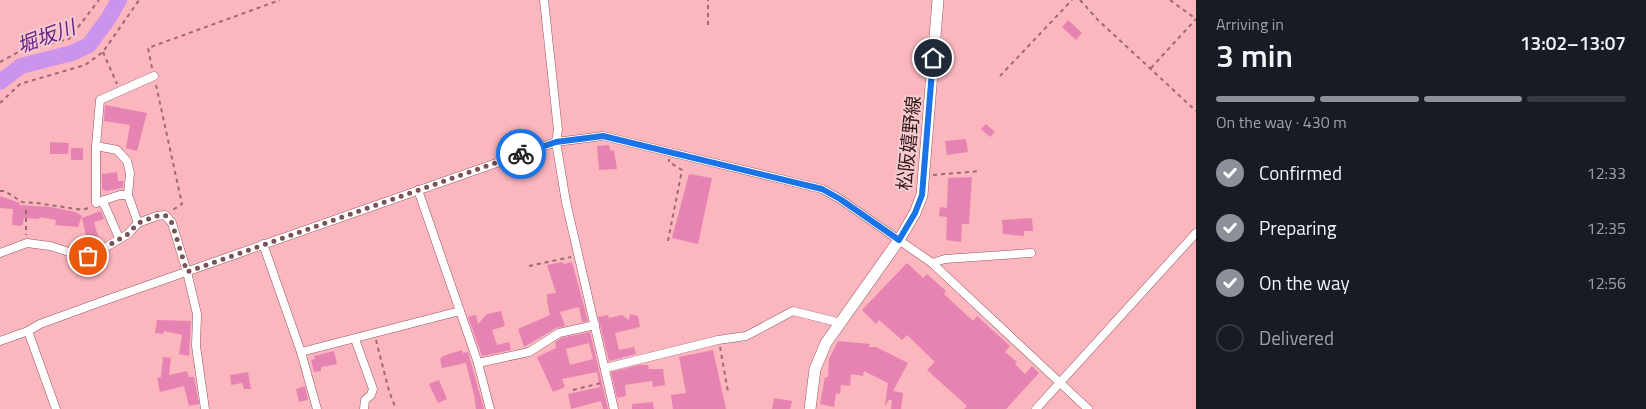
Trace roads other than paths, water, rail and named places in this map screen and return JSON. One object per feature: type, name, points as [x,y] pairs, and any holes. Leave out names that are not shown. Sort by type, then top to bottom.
[{"type":"main road","name":"松阪嬉野線","points":[[810,409],[816,369],[826,343],[899,240],[915,213],[922,195],[938,0]]},
{"type":"street","points":[[544,0],[558,130],[556,142],[566,202],[614,409]]},
{"type":"street","points":[[98,202],[96,146],[100,100],[154,76]]},
{"type":"street","points":[[0,341],[28,331],[40,324],[556,142],[603,136],[822,189],[840,199],[932,263],[1088,409]]},
{"type":"street","points":[[96,146],[117,150],[127,161],[130,173],[128,195],[138,223]]},
{"type":"street","points":[[418,190],[478,363],[490,409]]},
{"type":"street","points":[[98,202],[120,195],[128,195]]},
{"type":"street","points":[[98,202],[105,206],[120,238]]},
{"type":"street","points":[[0,253],[27,243],[50,246],[88,256],[128,234],[138,223],[156,216],[165,215],[172,223],[197,314],[196,346],[204,409]]},
{"type":"street","points":[[1036,409],[1196,233]]},
{"type":"street","points":[[264,244],[301,352],[317,409]]},
{"type":"street","points":[[932,263],[945,259],[1031,253]]},
{"type":"street","points":[[301,352],[460,311]]},
{"type":"street","points":[[605,368],[718,340],[746,336],[793,311],[841,323]]},
{"type":"street","points":[[478,363],[529,352],[559,333],[595,324]]},
{"type":"street","points":[[28,331],[56,409]]},
{"type":"street","points":[[355,339],[372,389],[371,395],[365,400],[364,409]]},
{"type":"waterway","name":"堀坂川","points":[[0,82],[21,66],[72,53],[89,45],[119,0]]}]
